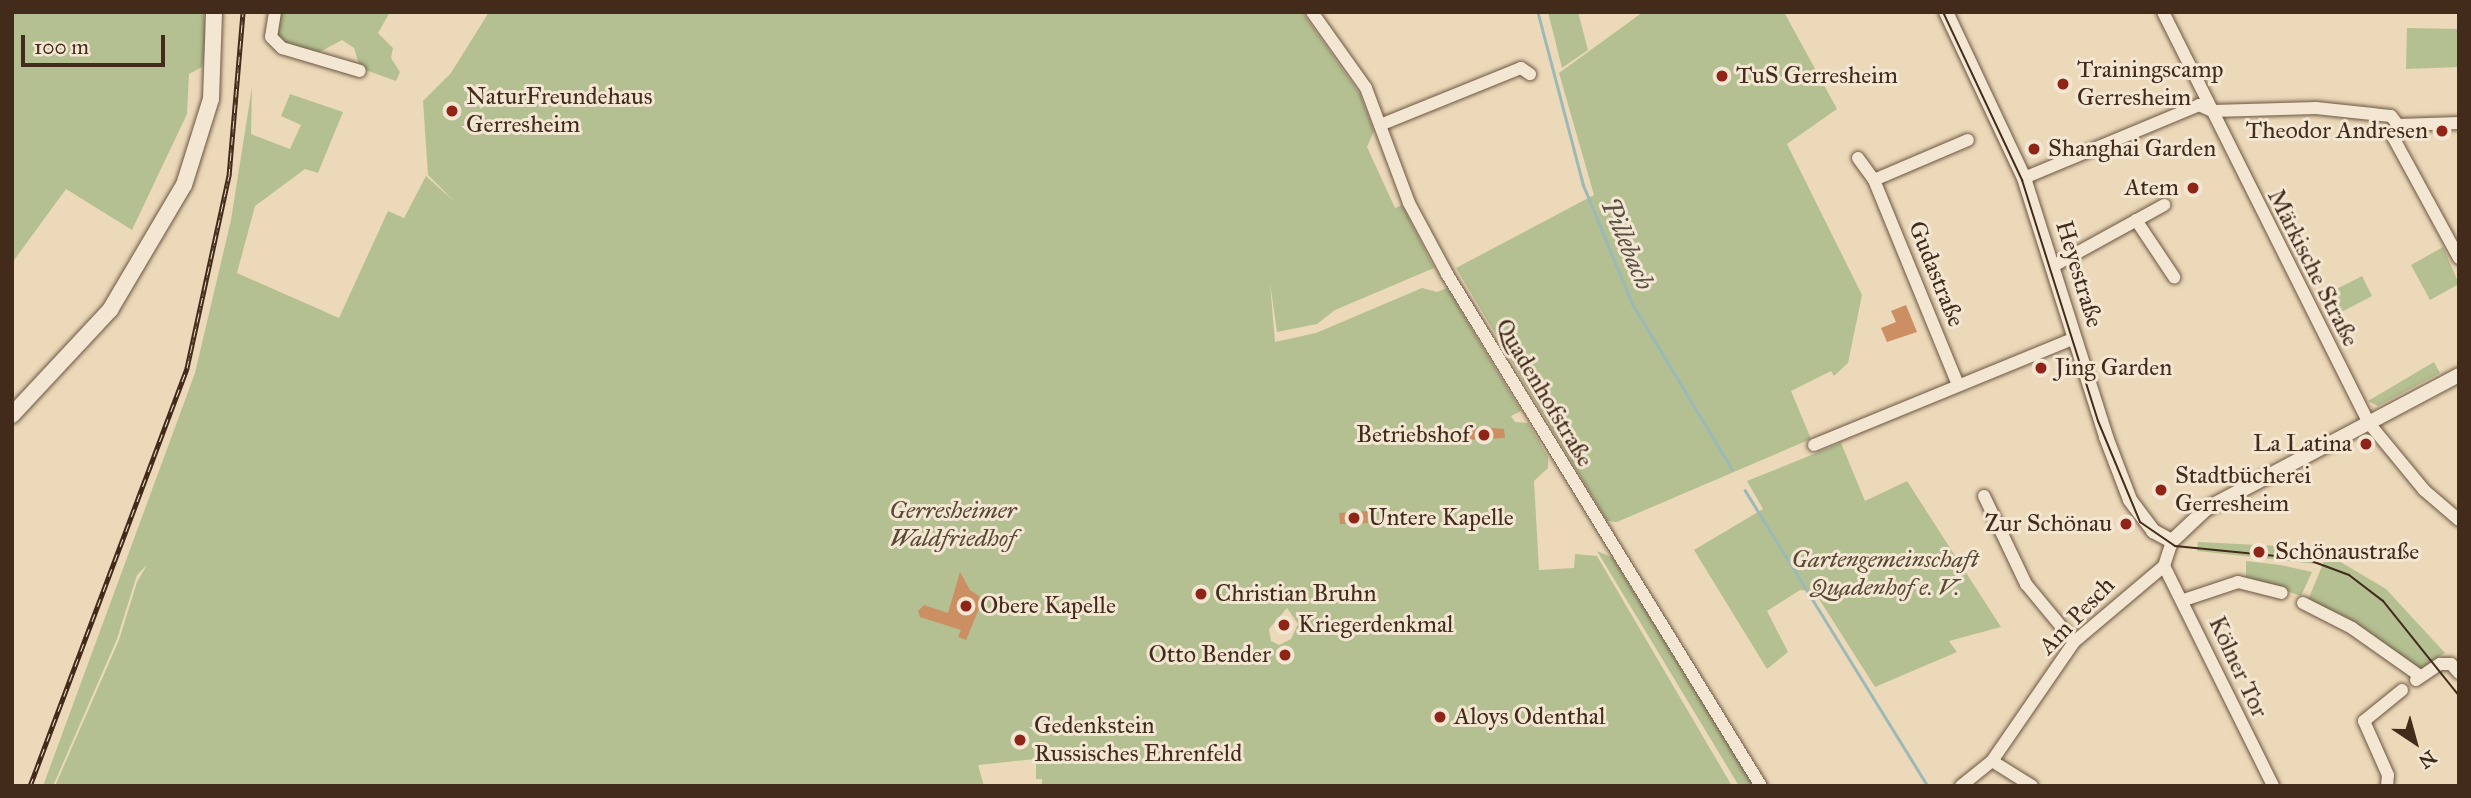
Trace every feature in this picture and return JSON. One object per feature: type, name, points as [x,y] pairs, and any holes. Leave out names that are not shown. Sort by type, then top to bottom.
[{"type":"main road","points":[[12,415],[110,310],[184,185],[211,99],[214,12]]},
{"type":"street","points":[[275,12],[271,37],[282,48],[360,71]]},
{"type":"street","name":"Quadenhofstraße","points":[[1312,12],[1353,64],[1380,125],[1409,203],[1439,261],[1761,786]]},
{"type":"street","name":"Heyestraße","points":[[1946,12],[2024,178],[2130,500],[2150,529],[2172,541]]},
{"type":"street","name":"Märkische Straße","points":[[2163,12],[2368,422],[2424,490],[2459,520]]},
{"type":"street","points":[[1380,125],[1521,68],[1530,74]]},
{"type":"street","points":[[2024,178],[2162,117],[2199,105],[2212,111],[2316,108],[2391,116],[2398,125]]},
{"type":"street","points":[[2398,125],[2459,123]]},
{"type":"street","points":[[2398,125],[2393,137],[2459,258]]},
{"type":"street","points":[[1874,180],[1968,140]]},
{"type":"street","name":"Gudastraße","points":[[1857,158],[1874,180],[1958,385]]},
{"type":"street","points":[[2053,266],[2164,205]]},
{"type":"street","points":[[2136,220],[2175,277]]},
{"type":"street","points":[[1814,445],[2075,338]]},
{"type":"street","points":[[2164,566],[2172,541],[2197,513],[2459,375]]},
{"type":"street","points":[[1984,496],[2026,584],[2074,642]]},
{"type":"street","name":"Am Pesch","points":[[1961,786],[1992,761],[2074,642],[2164,566]]},
{"type":"street","name":"Kölner Tor","points":[[2164,566],[2184,600],[2267,783]]},
{"type":"street","points":[[2184,600],[2238,582],[2281,593]]},
{"type":"street","points":[[2303,603],[2352,628],[2417,679],[2440,664],[2451,664],[2459,673]]},
{"type":"street","points":[[2387,786],[2389,775],[2375,750],[2364,721],[2402,690]]},
{"type":"street","points":[[1992,761],[2032,786]]},
{"type":"green space","points":[[12,12],[204,12],[206,47],[202,67],[189,74],[187,114],[132,230],[66,189],[12,263]]},
{"type":"green space","points":[[278,12],[390,12],[378,33],[393,48],[391,58],[400,72],[396,81],[360,68],[354,48],[342,40],[316,54],[281,43],[275,33]]},
{"type":"green space","name":"Gerresheimer Waldfriedhof","points":[[489,12],[1302,12],[1360,94],[1374,131],[1367,147],[1395,208],[1402,205],[1434,268],[1335,310],[1317,324],[1277,332],[1270,283],[1275,342],[1316,333],[1422,288],[1437,292],[1447,288],[1521,411],[1511,416],[1515,422],[1528,423],[1548,457],[1548,468],[1534,481],[1539,570],[1574,568],[1575,554],[1597,556],[1732,786],[1042,786],[1042,779],[1036,779],[1036,759],[978,765],[984,786],[55,786],[119,640],[137,582],[147,565],[137,575],[117,639],[53,786],[43,786],[195,373],[231,220],[252,87],[251,134],[290,149],[301,125],[281,116],[290,94],[343,112],[318,173],[305,169],[255,206],[237,273],[339,318],[388,211],[404,218],[426,176],[456,203],[428,175],[423,101],[451,73]],"holes":[[[1287,608],[1298,624],[1291,639],[1279,645],[1271,641],[1269,629]]]},
{"type":"green space","points":[[1548,12],[1578,12],[1588,50],[1562,68]]},
{"type":"green space","points":[[1643,12],[1784,12],[1837,109],[1787,144],[1862,295],[1848,363],[1834,376],[1831,371],[1791,391],[1811,439],[1617,522],[1607,521],[1456,268],[1594,195],[1559,73]]},
{"type":"green space","points":[[2407,28],[2459,29],[2459,67],[2406,69]]},
{"type":"green space","points":[[2443,247],[2459,284],[2430,300],[2411,265]]},
{"type":"green space","points":[[2362,276],[2372,296],[2332,317],[2321,297]]},
{"type":"green space","points":[[2434,362],[2440,373],[2378,406],[2368,401]]},
{"type":"green space","name":"Gartengemeinschaft Quadenhof e. V.","points":[[1841,443],[1865,501],[1907,481],[2001,627],[1949,641],[1957,652],[1875,687],[1814,591],[1800,590],[1767,611],[1788,652],[1767,669],[1694,550],[1763,509],[1747,481]]},
{"type":"green space","points":[[2198,542],[2297,547],[2322,554],[2317,564],[2197,551]]},
{"type":"green space","points":[[1597,551],[1613,558],[1754,786],[1739,786]]},
{"type":"green space","points":[[2327,554],[2386,589],[2445,653],[2420,669],[2348,618],[2308,600]]},
{"type":"green space","points":[[2246,561],[2312,572],[2301,596],[2246,577]]},
{"type":"building","points":[[1906,305],[1917,332],[1887,342],[1881,328],[1896,322],[1891,311]]},
{"type":"building","name":"Betriebshof","points":[[1478,427],[1504,429],[1505,438],[1464,440],[1463,432]]},
{"type":"building","name":"Untere Kapelle","points":[[1367,511],[1368,523],[1340,524],[1339,513]]},
{"type":"building","name":"Obere Kapelle","points":[[960,572],[970,590],[983,599],[966,640],[958,637],[961,630],[920,617],[918,611],[924,605],[948,613]]},
{"type":"waterway","name":"Pillebach","points":[[1538,12],[1583,184],[1632,303],[1732,469]]},
{"type":"waterway","name":"Pillebach","points":[[1745,490],[1928,786]]},
{"type":"tram line","points":[[1943,12],[2022,180],[2098,421],[2140,522],[2175,546],[2306,559],[2349,575],[2383,601],[2459,696]]},
{"type":"railway","points":[[30,786],[187,368],[229,176],[243,12]]},
{"type":"place","name":"TuS Gerresheim","points":[[1722,76]]},
{"type":"place","name":"Trainingscamp Gerresheim","points":[[2063,84]]},
{"type":"place","name":"NaturFreundehaus Gerresheim","points":[[452,111]]},
{"type":"place","name":"Theodor Andresen","points":[[2442,131]]},
{"type":"place","name":"Shanghai Garden","points":[[2034,149]]},
{"type":"place","name":"Atem","points":[[2193,188]]},
{"type":"place","name":"Jing Garden","points":[[2041,368]]},
{"type":"place","name":"Betriebshof","points":[[1484,435]]},
{"type":"place","name":"La Latina","points":[[2366,444]]},
{"type":"place","name":"Stadtbücherei Gerresheim","points":[[2161,490]]},
{"type":"place","name":"Untere Kapelle","points":[[1354,518]]},
{"type":"place","name":"Zur Schönau","points":[[2126,524]]},
{"type":"place","name":"Schönaustraße","points":[[2259,552]]},
{"type":"place","name":"Christian Bruhn","points":[[1201,594]]},
{"type":"place","name":"Obere Kapelle","points":[[966,606]]},
{"type":"place","name":"Kriegerdenkmal","points":[[1284,625]]},
{"type":"place","name":"Otto Bender","points":[[1285,655]]},
{"type":"place","name":"Aloys Odenthal","points":[[1440,717]]},
{"type":"place","name":"Gedenkstein Russisches Ehrenfeld","points":[[1020,740]]}]
